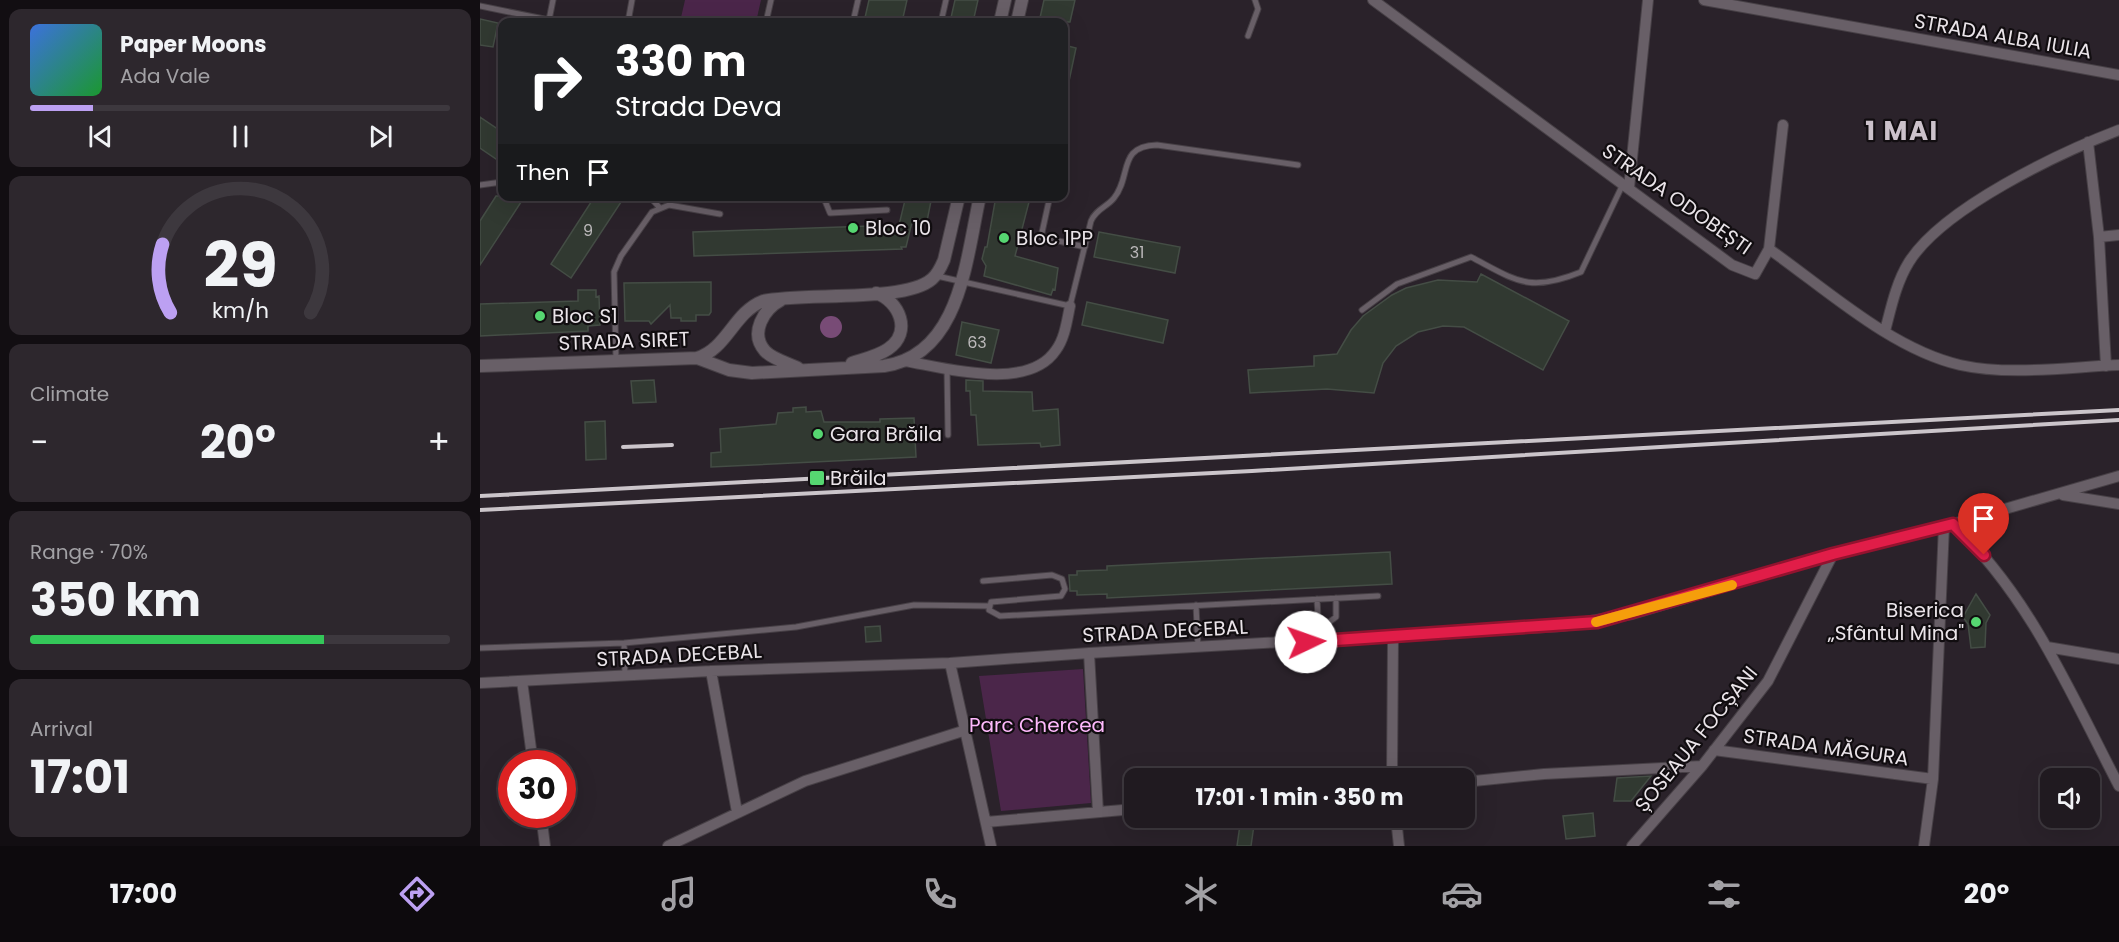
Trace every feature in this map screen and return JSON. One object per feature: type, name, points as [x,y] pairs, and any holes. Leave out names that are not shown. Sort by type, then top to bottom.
[{"type":"street","points":[[1001,18],[1005,0]]},
{"type":"street","points":[[1018,18],[1022,0]]},
{"type":"street","name":"STRADA ODOBEȘTI","points":[[1373,0],[1740,268],[1755,274],[1769,249],[1885,331],[1926,353],[1961,365],[1993,369],[2119,365]]},
{"type":"street","points":[[1626,186],[1648,0]]},
{"type":"street","name":"STRADA ALBA IULIA","points":[[1704,0],[2119,75]]},
{"type":"street","points":[[1769,249],[1783,124]]},
{"type":"street","points":[[1885,331],[1901,276],[1909,262],[1931,236],[1964,210],[2023,175],[2088,142],[2119,130]]},
{"type":"street","points":[[2088,142],[2099,237],[2106,366]]},
{"type":"street","points":[[697,358],[717,347],[744,313],[756,304],[785,298],[911,289],[926,283],[935,275],[944,260],[958,201]]},
{"type":"street","name":"STRADA SIRET","points":[[480,366],[697,358],[741,372],[884,366],[905,361],[931,344],[948,316],[962,279],[979,201]]},
{"type":"street","points":[[2099,237],[2119,235]]},
{"type":"street","name":"STRADA SIRET","points":[[840,368],[887,350],[900,334],[901,321],[896,307],[885,297],[875,293]]},
{"type":"street","name":"STRADA SIRET","points":[[785,298],[763,314],[759,329],[761,344],[770,355],[802,369]]},
{"type":"street","points":[[905,361],[947,369],[1000,374],[1039,364],[1053,355],[1061,343],[1070,306]]},
{"type":"street","name":"STRADA DECEBAL","points":[[480,683],[711,671],[950,663],[1089,653],[1393,638],[1597,622],[1833,554],[2059,495],[2119,476]]},
{"type":"street","points":[[2059,495],[2119,504]]},
{"type":"street","points":[[1948,525],[1994,566],[2017,596],[2047,647],[2119,786]]},
{"type":"street","points":[[1924,846],[1933,779],[1948,525]]},
{"type":"street","name":"ȘOSEAUA FOCȘANI","points":[[1632,846],[1702,766],[1768,681],[1833,554]]},
{"type":"street","points":[[1392,768],[1393,638]]},
{"type":"street","points":[[2047,647],[2119,659]]},
{"type":"street","points":[[1089,653],[1098,812]]},
{"type":"street","points":[[950,663],[991,846]]},
{"type":"street","points":[[711,671],[737,812]]},
{"type":"street","points":[[522,681],[531,750]]},
{"type":"street","points":[[668,846],[805,781],[852,764],[966,730]]},
{"type":"street","name":"STRADA MĂGURA","points":[[1714,750],[1933,779]]},
{"type":"street","points":[[1475,781],[1544,774],[1702,766]]},
{"type":"street","points":[[986,822],[1124,810]]},
{"type":"street","points":[[543,828],[545,846]]},
{"type":"street","points":[[1397,828],[1399,846]]},
{"type":"lane","points":[[549,18],[553,0]]},
{"type":"lane","points":[[629,18],[632,0]]},
{"type":"lane","points":[[767,18],[771,0]]},
{"type":"lane","points":[[854,18],[858,0]]},
{"type":"lane","points":[[942,18],[946,0]]},
{"type":"lane","points":[[1248,36],[1258,9],[1255,0]]},
{"type":"lane","points":[[480,6],[539,18]]},
{"type":"lane","points":[[935,275],[962,279],[1070,306],[1094,214],[1115,196],[1133,153],[1146,145],[1298,165]]},
{"type":"lane","points":[[480,185],[498,183]]},
{"type":"lane","points":[[1362,310],[1397,284],[1471,256],[1518,282],[1554,283],[1581,272],[1626,186]]},
{"type":"lane","points":[[654,201],[659,207]]},
{"type":"lane","points":[[825,201],[830,213],[887,210]]},
{"type":"lane","points":[[1049,201],[1041,237],[1085,247]]},
{"type":"lane","points":[[616,360],[614,272],[652,212],[659,207],[669,205],[720,214]]},
{"type":"lane","points":[[947,369],[948,435]]},
{"type":"lane","points":[[983,580],[1052,575],[1062,579],[1064,583],[1061,596],[997,601],[991,602],[989,606]]},
{"type":"lane","points":[[989,606],[991,613],[1000,616],[1378,596]]},
{"type":"lane","points":[[1317,598],[1318,617],[1328,623],[1336,617],[1336,598]]},
{"type":"lane","points":[[480,648],[624,643],[806,626],[914,605],[989,606]]},
{"type":"lane","points":[[1196,605],[1198,647]]},
{"type":"lane","points":[[624,643],[625,676]]},
{"type":"green space","points":[[685,0],[761,0],[757,18],[681,18]]},
{"type":"green space","name":"Parc Chercea","points":[[1083,669],[1091,803],[1001,811],[979,676]]},
{"type":"shaded area","points":[[827,316],[835,316],[842,323],[842,331],[835,338],[827,338],[820,331],[820,323]]},
{"type":"building","points":[[869,0],[907,0],[903,18],[865,18]]},
{"type":"building","points":[[955,0],[978,0],[974,18],[951,18]]},
{"type":"building","points":[[1044,0],[1075,0],[1070,22],[1068,18],[1040,18]]},
{"type":"building","points":[[480,19],[498,23],[493,47],[480,45]]},
{"type":"building","points":[[1068,46],[1076,48],[1068,86]]},
{"type":"building","points":[[480,117],[498,129],[498,160],[480,148]]},
{"type":"building","points":[[496,196],[498,196],[498,201],[522,201],[480,265],[480,221]]},
{"type":"building","points":[[592,201],[622,201],[571,278],[551,264]]},
{"type":"building","name":"Bloc 10","points":[[905,201],[931,201],[927,221],[913,218],[906,247],[901,247],[902,249],[694,256],[693,232],[899,225]]},
{"type":"building","name":"Bloc 1PP","points":[[995,201],[1029,202],[1015,256],[1058,268],[1055,290],[1053,289],[1051,295],[984,276],[986,266],[982,259],[985,247],[987,247]]},
{"type":"building","points":[[1099,232],[1180,247],[1175,273],[1094,257]]},
{"type":"building","points":[[1481,274],[1569,321],[1543,370],[1464,327],[1443,326],[1418,332],[1396,346],[1383,363],[1374,393],[1327,389],[1250,393],[1248,370],[1314,366],[1314,356],[1337,354],[1351,330],[1363,316],[1392,295],[1406,288],[1438,280],[1477,282]]},
{"type":"building","points":[[711,282],[711,312],[709,315],[696,315],[696,321],[671,318],[670,305],[651,324],[649,321],[625,321],[624,283]]},
{"type":"building","name":"Bloc S1","points":[[578,290],[596,290],[596,297],[599,296],[600,325],[588,326],[588,331],[480,336],[480,304],[578,301]]},
{"type":"building","points":[[1087,302],[1168,320],[1163,343],[1082,325]]},
{"type":"building","points":[[962,322],[999,330],[991,363],[956,355]]},
{"type":"building","points":[[654,380],[656,402],[633,403],[631,381]]},
{"type":"building","points":[[966,380],[983,381],[983,391],[1032,392],[1033,411],[1058,409],[1060,445],[1041,447],[1040,443],[978,445],[976,415],[971,415],[970,391],[966,391]]},
{"type":"building","name":"Gara Brăila","points":[[806,407],[806,412],[821,411],[824,422],[880,422],[880,419],[914,418],[916,457],[711,467],[711,453],[721,452],[720,429],[776,424],[778,413],[793,412],[793,408]]},
{"type":"building","points":[[605,421],[606,459],[586,460],[585,422]]},
{"type":"building","points":[[1390,552],[1392,584],[1107,598],[1107,594],[1077,595],[1077,591],[1070,591],[1069,575],[1077,575],[1077,571],[1107,570],[1107,566]]},
{"type":"building","name":"Biserica „Sfântul Mina\"","points":[[1976,594],[1990,615],[1986,623],[1985,647],[1971,648],[1968,624],[1963,617]]},
{"type":"building","points":[[880,626],[881,641],[866,642],[865,627]]},
{"type":"building","points":[[1651,776],[1631,801],[1614,801],[1617,778]]},
{"type":"building","points":[[1593,813],[1595,836],[1566,839],[1563,816]]},
{"type":"building","points":[[1240,828],[1254,828],[1251,846],[1237,846]]},
{"type":"railway","points":[[480,496],[2119,410]]},
{"type":"railway","points":[[480,510],[1252,471],[2119,420]]},
{"type":"railway","points":[[623,447],[672,445]]},
{"type":"slow traffic","points":[[1596,622],[1732,585]]},
{"type":"place","name":"Bloc 10","points":[[853,228]]},
{"type":"place","name":"Bloc 1PP","points":[[1004,238]]},
{"type":"place","name":"Bloc S1","points":[[540,316]]},
{"type":"place","name":"Gara Brăila","points":[[818,434]]},
{"type":"place","name":"Brăila","points":[[817,478]]},
{"type":"place","name":"Biserica „Sfântul Mina\"","points":[[1976,622]]},
{"type":"district","name":"1 MAI","points":[[1902,131]]},
{"type":"route","points":[[1306,642],[1527,629],[1597,622],[1632,614],[1833,554],[1953,524],[1984,555]]}]
